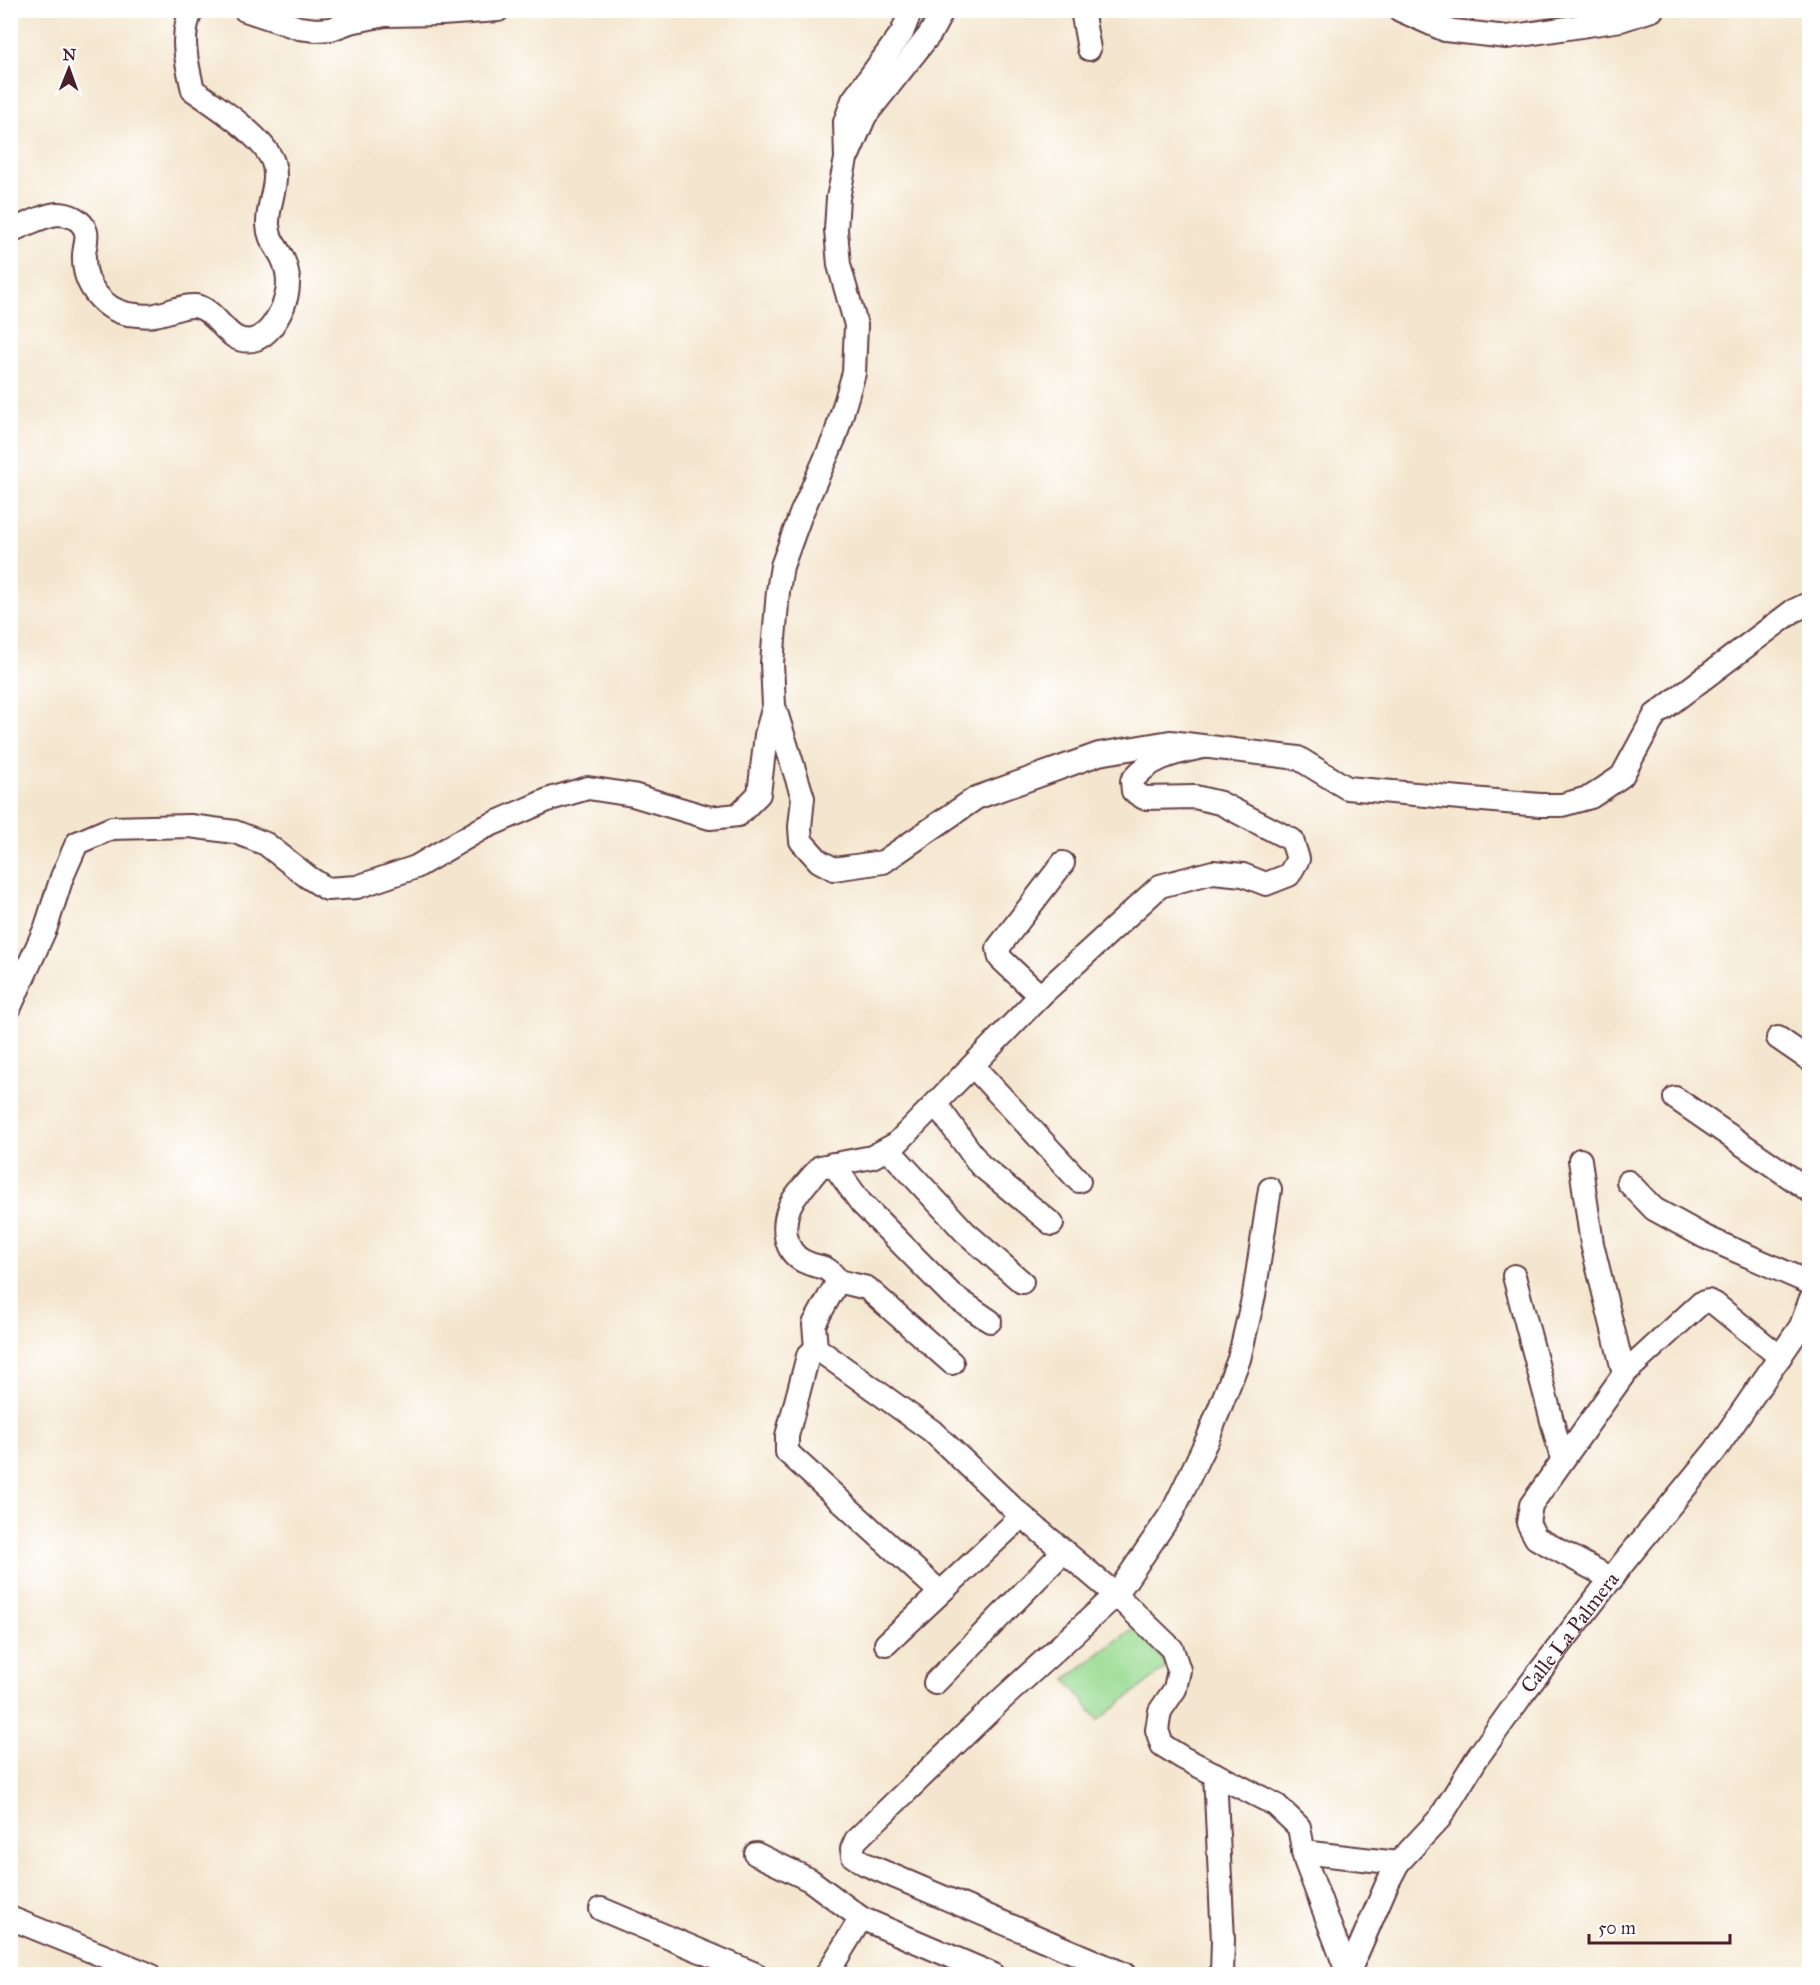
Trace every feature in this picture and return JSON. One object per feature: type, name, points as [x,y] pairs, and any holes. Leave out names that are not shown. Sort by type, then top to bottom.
[{"type":"street","points":[[10,231],[53,215],[72,216],[80,221],[86,231],[83,257],[87,279],[100,300],[126,313],[153,316],[195,306],[207,311],[230,334],[242,339],[255,339],[274,325],[285,303],[289,276],[269,236],[267,214],[276,182],[273,162],[259,142],[219,108],[193,90],[186,62],[185,33],[192,10]]},
{"type":"street","points":[[245,10],[300,28],[316,30],[331,29],[350,22],[385,15],[498,10]]},
{"type":"street","points":[[846,159],[845,122],[853,100],[902,33],[911,10]]},
{"type":"street","points":[[943,10],[930,34],[865,116],[846,159],[838,198],[836,230],[839,265],[856,325],[854,373],[835,437],[801,514],[782,566],[778,591],[772,663],[774,706],[803,798],[801,841],[819,861],[834,869],[883,862],[976,798],[1099,754],[1170,742],[1298,758],[1347,788],[1562,805],[1591,796],[1622,776],[1655,715],[1793,611],[1809,603]]},
{"type":"street","points":[[1082,10],[1089,49]]},
{"type":"street","points":[[1400,10],[1445,30],[1507,37],[1622,20],[1652,10]]},
{"type":"street","points":[[10,1007],[46,927],[62,877],[77,843],[112,828],[190,826],[235,832],[266,844],[327,889],[357,887],[416,867],[481,829],[550,799],[588,788],[633,795],[710,818],[738,815],[759,794],[766,735],[774,706]]},
{"type":"street","points":[[952,1363],[867,1288],[838,1281],[831,1270],[802,1261],[787,1246],[789,1207],[820,1167],[872,1157],[896,1144],[1040,996],[1160,886],[1213,872],[1243,875],[1266,884],[1289,875],[1298,859],[1292,840],[1220,802],[1195,797],[1144,798],[1133,791],[1132,781],[1140,770],[1168,755],[1203,747]]},
{"type":"street","points":[[1040,996],[1000,958],[998,948],[1063,863]]},
{"type":"street","points":[[1778,1038],[1809,1060]]},
{"type":"street","points":[[973,1066],[1079,1181]]},
{"type":"street","points":[[1675,1098],[1809,1191]]},
{"type":"street","points":[[936,1104],[980,1165],[1052,1224]]},
{"type":"street","points":[[888,1149],[964,1232],[1022,1282]]},
{"type":"street","points":[[1580,1160],[1592,1244],[1624,1374]]},
{"type":"street","points":[[833,1164],[861,1203],[952,1295],[990,1321]]},
{"type":"street","points":[[1628,1182],[1654,1209],[1705,1237],[1809,1283]]},
{"type":"street","points":[[1125,1974],[865,1864],[853,1857],[852,1849],[856,1840],[1002,1699],[1116,1595],[1173,1511],[1208,1438],[1239,1359],[1254,1295],[1270,1189]]},
{"type":"street","points":[[1514,1276],[1562,1459]]},
{"type":"street","points":[[838,1281],[814,1324],[816,1348],[932,1431],[1022,1516],[1116,1595],[1172,1649],[1179,1670],[1175,1689],[1160,1711],[1157,1730],[1162,1745],[1276,1805],[1299,1827],[1305,1860],[1348,1974]]},
{"type":"street","points":[[1612,1579],[1536,1538],[1527,1523],[1531,1505],[1624,1374],[1701,1303],[1708,1301],[1715,1304],[1780,1357]]},
{"type":"street","name":"Calle La Palmera","points":[[1348,1974],[1398,1863],[1440,1818],[1477,1758],[1524,1692],[1715,1451],[1801,1326],[1809,1301]]},
{"type":"street","points":[[816,1348],[808,1356],[787,1436],[787,1452],[940,1592]]},
{"type":"street","points":[[886,1644],[1022,1516]]},
{"type":"street","points":[[935,1683],[1064,1551]]},
{"type":"street","points":[[1215,1774],[1224,1940],[1222,1974]]},
{"type":"street","points":[[1303,1852],[1398,1863]]},
{"type":"street","points":[[756,1854],[810,1880],[861,1918],[992,1974]]},
{"type":"street","points":[[600,1909],[755,1974]]},
{"type":"street","points":[[10,1918],[148,1974]]},
{"type":"street","points":[[827,1974],[861,1918]]},
{"type":"green space","points":[[1136,1626],[1168,1666],[1098,1720],[1066,1679]]}]
